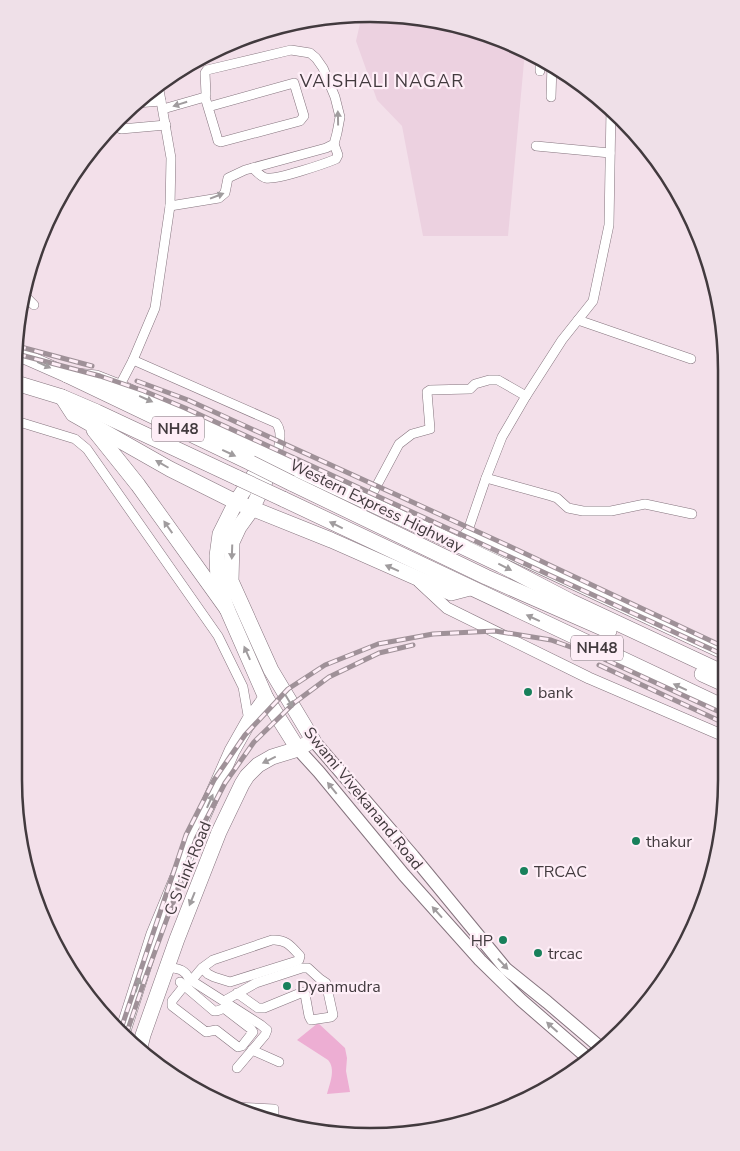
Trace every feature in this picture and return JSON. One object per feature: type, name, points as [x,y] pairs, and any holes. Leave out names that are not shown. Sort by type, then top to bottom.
[{"type":"main road","name":"Western Express Highway","points":[[23,355],[470,568],[718,681]]},
{"type":"main road","points":[[67,375],[96,378],[119,387],[368,502],[464,540],[501,565],[570,601],[718,670]]},
{"type":"main road","name":"NH48","points":[[22,385],[97,412],[718,704]]},
{"type":"main road","points":[[62,398],[73,414],[170,469],[236,502],[330,540],[451,593],[470,588]]},
{"type":"main road","points":[[88,422],[138,485],[227,609]]},
{"type":"main road","name":"Swami Vivekanand Road","points":[[272,457],[236,502],[220,534],[217,556],[218,582],[227,609],[266,698],[298,749],[404,875],[480,960],[520,1000],[584,1055]]},
{"type":"main road","name":"Swami Vivekanand Road","points":[[272,457],[252,509],[239,527],[232,542],[231,582],[271,670],[312,740],[413,856],[501,963],[597,1044]]},
{"type":"main road","points":[[464,540],[470,568]]},
{"type":"main road","name":"C S Link Road","points":[[124,1027],[154,934],[228,760],[250,721],[266,698]]},
{"type":"main road","name":"C S Link Road","points":[[141,1042],[177,939],[219,832],[242,784],[258,765],[272,757],[298,749],[312,740]]},
{"type":"main road","points":[[228,760],[247,776]]},
{"type":"street","points":[[208,107],[294,83],[304,116],[300,121],[221,142],[218,141],[205,97],[205,73],[207,70],[290,50],[310,53],[316,58],[323,68],[335,96],[340,117],[334,144],[338,155],[336,159],[290,174],[267,178],[253,168]]},
{"type":"street","points":[[540,67],[540,71]]},
{"type":"street","points":[[551,98],[552,74]]},
{"type":"street","points":[[119,387],[133,360],[155,308],[170,206],[171,158],[160,93]]},
{"type":"street","points":[[148,103],[162,105],[205,97]]},
{"type":"street","points":[[611,119],[609,225],[593,301],[562,340],[502,437],[464,540],[718,651]]},
{"type":"street","points":[[120,129],[166,125]]},
{"type":"street","points":[[170,206],[219,198],[225,193],[228,178],[245,170],[326,148],[334,144]]},
{"type":"street","points":[[536,146],[610,153]]},
{"type":"street","points":[[29,300],[34,305]]},
{"type":"street","points":[[578,320],[690,359]]},
{"type":"street","points":[[133,360],[276,424],[279,427],[280,434],[272,457]]},
{"type":"street","points":[[368,502],[399,444],[412,434],[430,430],[427,392],[430,390],[470,388],[475,384],[488,380],[498,380],[526,396]]},
{"type":"street","points":[[22,424],[75,439],[87,449],[218,636],[243,687],[250,721]]},
{"type":"street","points":[[486,478],[557,498],[568,508],[583,511],[611,511],[645,504],[692,514]]},
{"type":"street","points":[[413,577],[447,608],[589,678],[718,733]]},
{"type":"street","points":[[165,974],[183,971],[186,973],[186,982],[214,1011],[217,1012],[225,1009],[251,1029],[253,1032],[242,1046],[238,1047],[216,1030],[206,1032],[172,1006],[172,1001],[186,982],[202,968],[212,960],[272,940],[288,943],[300,956],[297,962],[230,982],[214,977],[202,968]]},
{"type":"street","points":[[224,1001],[256,983],[302,968],[308,968],[326,983],[333,1015],[331,1017],[311,1020],[306,994],[303,992],[264,1008],[258,1008],[237,994]]},
{"type":"street","points":[[165,974],[224,1001],[262,1025],[266,1030],[265,1035],[236,1068]]},
{"type":"street","points":[[538,1014],[547,1002]]},
{"type":"street","points":[[252,1050],[278,1062]]},
{"type":"street","points":[[253,1108],[274,1109],[274,1115]]},
{"type":"shaded area","points":[[360,22],[415,25],[460,34],[524,58],[508,236],[423,236],[402,126],[377,100],[356,41]]},
{"type":"shaded area","points":[[318,1023],[345,1048],[347,1058],[346,1071],[350,1092],[327,1094],[332,1076],[332,1068],[328,1060],[297,1040]]},
{"type":"railway","points":[[23,348],[92,366]]},
{"type":"railway","points":[[23,355],[100,376],[185,408],[718,652]]},
{"type":"railway","points":[[137,381],[188,400],[509,546],[718,644]]},
{"type":"railway","points":[[122,1025],[186,835],[214,780],[245,735],[288,689],[325,665],[378,644],[433,634],[495,631],[551,640],[604,659],[718,711]]},
{"type":"railway","points":[[128,1030],[196,839],[225,783],[254,742],[294,703],[329,677],[379,653],[413,645]]},
{"type":"railway","points":[[599,665],[718,720]]},
{"type":"place","name":"bank","points":[[528,692]]},
{"type":"place","name":"thakur","points":[[636,841]]},
{"type":"place","name":"TRCAC","points":[[524,871]]},
{"type":"place","name":"HP","points":[[503,940]]},
{"type":"place","name":"trcac","points":[[538,953]]},
{"type":"place","name":"Dyanmudra","points":[[287,986]]},
{"type":"district","name":"VAISHALI NAGAR","points":[[382,81]]}]
